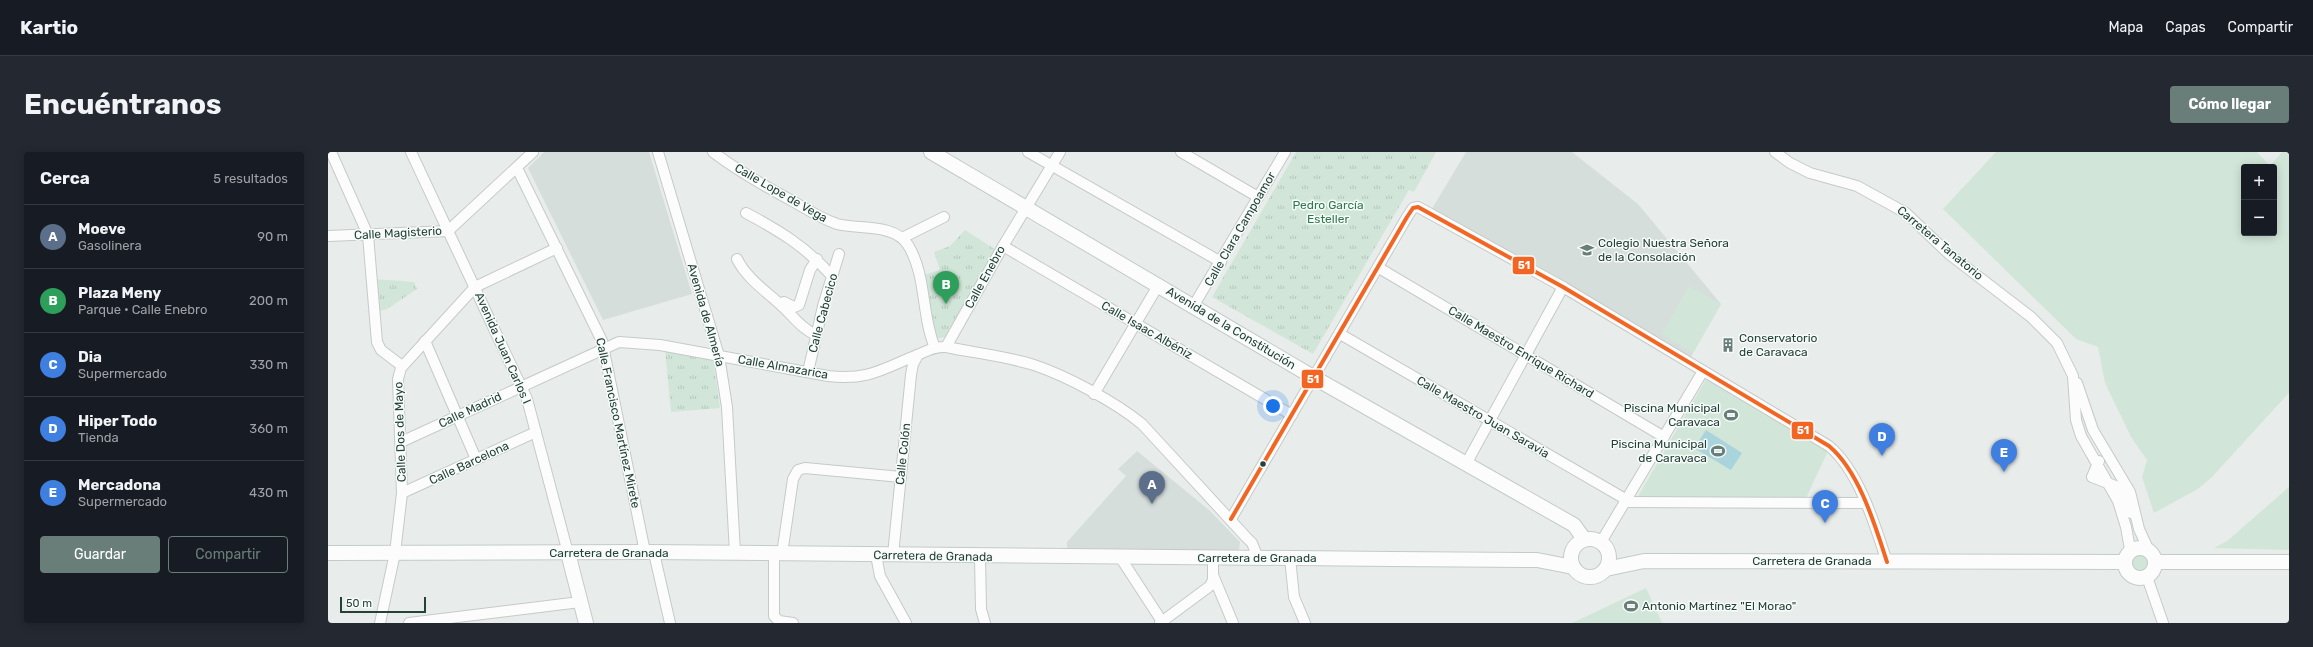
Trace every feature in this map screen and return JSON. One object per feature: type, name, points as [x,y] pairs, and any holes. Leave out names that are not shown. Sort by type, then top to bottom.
[{"type":"main road","name":"Avenida de la Constitución","points":[[931,152],[1159,284],[1314,377],[1574,525],[1584,539]]},
{"type":"main road","name":"Carretera de Granada","points":[[1584,539],[1590,538],[1605,547],[1644,561]]},
{"type":"main road","points":[[1572,561],[1575,545],[1584,539]]},
{"type":"main road","points":[[1605,547],[1606,569]]},
{"type":"main road","name":"Carretera de Granada","points":[[328,553],[649,552],[980,557],[1537,560],[1572,561],[1583,576],[1589,577],[1596,577],[1606,569],[1644,561],[1887,562],[2126,558],[2135,549],[2152,556],[2289,562]]},
{"type":"main road","name":"Avenida Juan Carlos I","points":[[568,553],[586,623]]},
{"type":"main road","points":[[2126,558],[2130,575],[2138,578],[2147,577],[2153,571],[2152,556]]},
{"type":"street","points":[[331,152],[368,235],[377,342],[381,350],[402,366]]},
{"type":"street","name":"Avenida Juan Carlos I","points":[[411,152],[522,386],[536,432],[568,553]]},
{"type":"street","name":"Calle Magisterio","points":[[328,236],[448,231],[533,152]]},
{"type":"street","name":"Avenida de Almería","points":[[658,152],[719,356],[727,408],[736,553]]},
{"type":"street","name":"Calle Lope de Vega","points":[[713,152],[768,188],[822,218],[837,224],[885,230],[902,238]]},
{"type":"street","points":[[1028,152],[1221,262]]},
{"type":"street","name":"Calle Enebro","points":[[946,347],[1002,246],[1060,152]]},
{"type":"street","points":[[1181,152],[1258,197]]},
{"type":"street","name":"Calle Clara Campoamor","points":[[1194,305],[1221,262],[1285,152]]},
{"type":"street","name":"Carretera Tanatorio","points":[[1775,152],[1790,163],[1804,170],[1857,186],[1906,213],[1949,254],[2006,297],[2047,332],[2060,348],[2073,376],[2079,385],[2093,430],[2130,492],[2139,530]]},
{"type":"street","name":"Calle Francisco Martínez Mirete","points":[[517,168],[597,328],[603,347],[649,552],[670,623]]},
{"type":"street","points":[[1231,519],[1379,268],[1407,217],[1416,207],[1421,207],[1563,288],[1830,447],[1838,454],[1846,465],[1866,503],[1887,562]]},
{"type":"street","points":[[746,213],[780,231],[817,259],[832,276]]},
{"type":"street","points":[[935,348],[929,336],[919,271],[908,245],[902,238],[944,217]]},
{"type":"street","name":"Calle Isaac Albéniz","points":[[1002,246],[1292,415]]},
{"type":"street","name":"Calle Dos de Mayo","points":[[380,623],[395,553],[402,493],[398,379],[402,366],[475,287],[557,248]]},
{"type":"street","name":"Calle Cabecico","points":[[808,372],[816,335],[839,254]]},
{"type":"street","points":[[738,259],[748,276],[782,306],[800,326],[816,335]]},
{"type":"street","points":[[782,306],[784,302],[794,307],[798,305],[810,270],[817,259]]},
{"type":"street","name":"Calle Maestro Enrique Richard","points":[[1379,268],[1664,437]]},
{"type":"street","points":[[1094,394],[1159,284]]},
{"type":"street","points":[[1466,464],[1563,288]]},
{"type":"street","name":"Calle Maestro Juan Saravia","points":[[1340,334],[1626,501]]},
{"type":"street","points":[[425,341],[476,459]]},
{"type":"street","name":"Calle Almazarica","points":[[603,347],[626,341],[808,372],[853,378],[883,370],[935,348],[946,347],[1034,366],[1094,394],[1131,415],[1142,424],[1252,543],[1258,558]]},
{"type":"street","name":"Calle Madrid","points":[[401,442],[603,347]]},
{"type":"street","name":"Calle Colón","points":[[892,555],[911,375],[913,364],[918,355]]},
{"type":"street","points":[[1605,547],[1626,501],[1703,371]]},
{"type":"street","points":[[2073,376],[2078,429],[2098,466]]},
{"type":"street","points":[[2084,402],[2085,425],[2098,453],[2098,466],[2092,477],[2107,481],[2120,489],[2152,556]]},
{"type":"street","name":"Calle Barcelona","points":[[402,493],[536,432]]},
{"type":"street","points":[[793,623],[779,621],[774,616],[778,554],[793,478],[796,471],[805,468],[901,476]]},
{"type":"street","points":[[2107,481],[2124,515],[2130,549],[2126,558]]},
{"type":"street","points":[[1626,501],[1866,503]]},
{"type":"street","points":[[876,555],[880,576],[906,623]]},
{"type":"street","points":[[980,557],[980,609],[985,623]]},
{"type":"street","points":[[1120,557],[1162,623],[1212,583],[1213,558]]},
{"type":"street","points":[[1290,558],[1294,597],[1305,623]]},
{"type":"street","points":[[1213,575],[1234,623]]},
{"type":"street","points":[[2147,577],[2162,623]]},
{"type":"street","points":[[1207,588],[1214,588],[1220,592]]},
{"type":"street","points":[[409,623],[580,602]]},
{"type":"shaded area","points":[[544,152],[649,152],[692,294],[603,320],[528,168]]},
{"type":"shaded area","name":"Colegio Nuestra Señora de la Consolación","points":[[1466,152],[1572,152],[1638,204],[1721,304],[1688,362],[1430,212]]},
{"type":"shaded area","points":[[1137,451],[1209,510],[1240,542],[1239,551],[1067,551],[1067,542],[1126,476],[1118,469]]},
{"type":"green space","name":"Pedro García Esteller","points":[[1296,152],[1436,152],[1414,192],[1409,190],[1313,354],[1212,297]]},
{"type":"green space","points":[[1996,152],[2257,152],[2268,164],[2241,164],[2241,236],[2277,236],[2277,164],[2272,164],[2282,152],[2289,152],[2289,393],[2212,477],[2198,489],[2154,513],[2142,477],[2147,460],[2131,437],[2105,383],[2098,347],[2076,339],[1943,209]]},
{"type":"green space","points":[[965,230],[996,250],[945,337],[936,339],[933,337],[923,275],[940,270],[934,252],[950,246]]},
{"type":"green space","points":[[374,279],[414,282],[417,289],[387,309],[376,312]]},
{"type":"green space","points":[[1689,286],[1721,304],[1693,353],[1662,334]]},
{"type":"green space","points":[[665,350],[713,359],[720,408],[671,412]]},
{"type":"green space","name":"Piscina Municipal Caravaca","points":[[1709,374],[1830,447],[1806,498],[1637,498]]},
{"type":"green space","points":[[2289,487],[2289,550],[2214,548],[2227,541]]},
{"type":"green space","points":[[2140,552],[2149,555],[2152,564],[2149,573],[2140,576],[2131,573],[2128,564],[2131,555]]},
{"type":"green space","name":"Antonio Martínez \"El Morao\"","points":[[1646,588],[1662,623],[1572,623]]},
{"type":"water","name":"Piscina Municipal de Caravaca","points":[[1706,430],[1742,453],[1731,470],[1694,448]]},
{"type":"transit line","name":"51","points":[[1231,519],[1407,217],[1413,208],[1418,207],[1563,287],[1829,446],[1849,469],[1857,484],[1865,500],[1887,562]]},
{"type":"place","name":"Colegio Nuestra Señora de la Consolación","points":[[1587,250]]},
{"type":"place","name":"Plaza Meny","points":[[946,304]]},
{"type":"place","name":"Conservatorio de Caravaca","points":[[1728,345]]},
{"type":"place","name":"Piscina Municipal Caravaca","points":[[1731,415]]},
{"type":"place","name":"Piscina Municipal de Caravaca","points":[[1718,451]]},
{"type":"place","name":"Hiper Todo","points":[[1882,456]]},
{"type":"place","name":"Mercadona","points":[[2004,472]]},
{"type":"place","name":"Moeve","points":[[1152,504]]},
{"type":"place","name":"Dia","points":[[1825,523]]},
{"type":"place","name":"Antonio Martínez \"El Morao\"","points":[[1631,606]]}]
